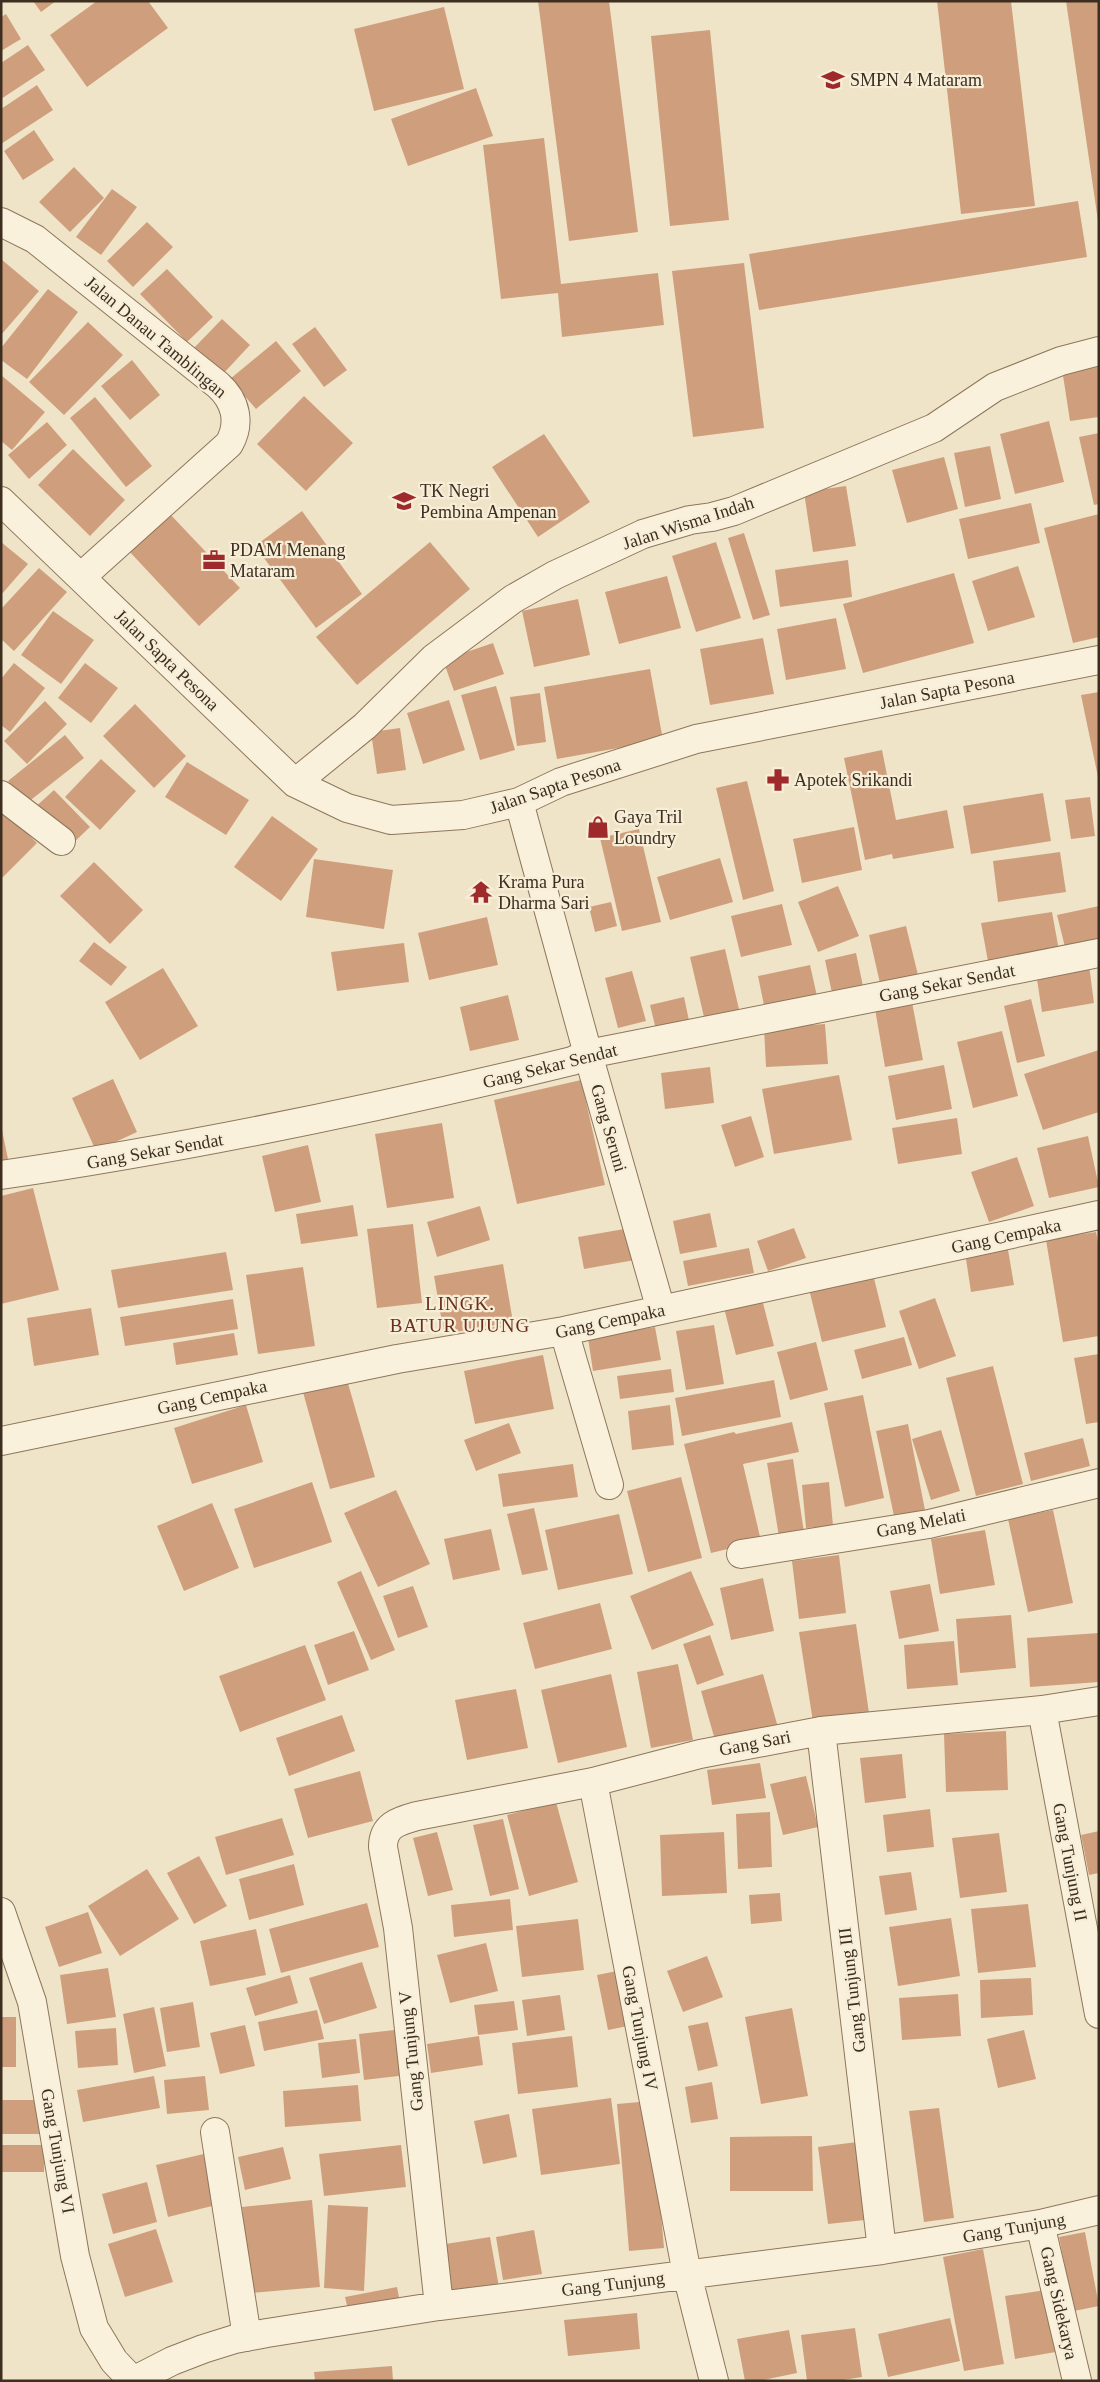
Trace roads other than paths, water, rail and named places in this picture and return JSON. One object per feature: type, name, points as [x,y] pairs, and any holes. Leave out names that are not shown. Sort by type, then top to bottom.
[{"type":"street","name":"Jalan Danau Tamblingan","points":[[1,222],[35,239],[218,385],[231,400],[236,412],[235,432],[229,444],[81,577]]},
{"type":"street","name":"Jalan Wisma Indah","points":[[295,783],[365,726],[434,658],[505,605],[555,575],[643,534],[690,520],[734,511],[901,443],[934,428],[996,388],[1062,361],[1099,351]]},
{"type":"street","name":"Jalan Sapta Pesona","points":[[1,501],[295,783],[346,808],[391,820],[463,815],[519,802],[560,782],[696,739],[1099,660]]},
{"type":"street","points":[[1,795],[61,841]]},
{"type":"street","name":"Gang Seruni","points":[[519,802],[661,1310]]},
{"type":"street","name":"Gang Sekar Sendat","points":[[1,1175],[205,1142],[328,1118],[553,1066],[588,1054],[1099,953]]},
{"type":"street","name":"Gang Cempaka","points":[[1,1441],[397,1359],[564,1332],[1099,1215]]},
{"type":"street","points":[[564,1332],[609,1485]]},
{"type":"street","name":"Gang Melati","points":[[742,1554],[929,1524],[1099,1483]]},
{"type":"street","name":"Gang Sari","points":[[417,1816],[593,1782],[700,1754],[821,1731],[1042,1710],[1099,1701]]},
{"type":"street","name":"Gang Tunjung II","points":[[1042,1710],[1099,2014]]},
{"type":"street","name":"Gang Tunjung III","points":[[821,1731],[882,2250]]},
{"type":"street","name":"Gang Tunjung IV","points":[[593,1782],[687,2274],[714,2381]]},
{"type":"street","name":"Gang Tunjung V","points":[[417,1816],[397,1822],[391,1826],[384,1836],[383,1847],[398,1928],[438,2306]]},
{"type":"street","name":"Gang Tunjung VI","points":[[1,1912],[32,2002],[75,2256],[94,2328],[114,2361],[133,2381]]},
{"type":"street","points":[[215,2132],[247,2337]]},
{"type":"street","name":"Gang Tunjung","points":[[133,2381],[172,2361],[203,2349],[247,2337],[438,2306],[882,2250],[1040,2224],[1099,2210]]},
{"type":"street","name":"Gang Sidekarya","points":[[1040,2224],[1077,2381]]},
{"type":"place","name":"SMPN 4 Mataram","points":[[833,80]]},
{"type":"place","name":"TK Negri Pembina Ampenan","points":[[404,501]]},
{"type":"place","name":"PDAM Menang Mataram","points":[[214,560]]},
{"type":"place","name":"Apotek Srikandi","points":[[778,780]]},
{"type":"place","name":"Gaya Tril Loundry","points":[[598,827]]},
{"type":"place","name":"Krama Pura Dharma Sari","points":[[481,892]]},
{"type":"district","name":"LINGK. BATUR UJUNG","points":[[460,1314]]}]
